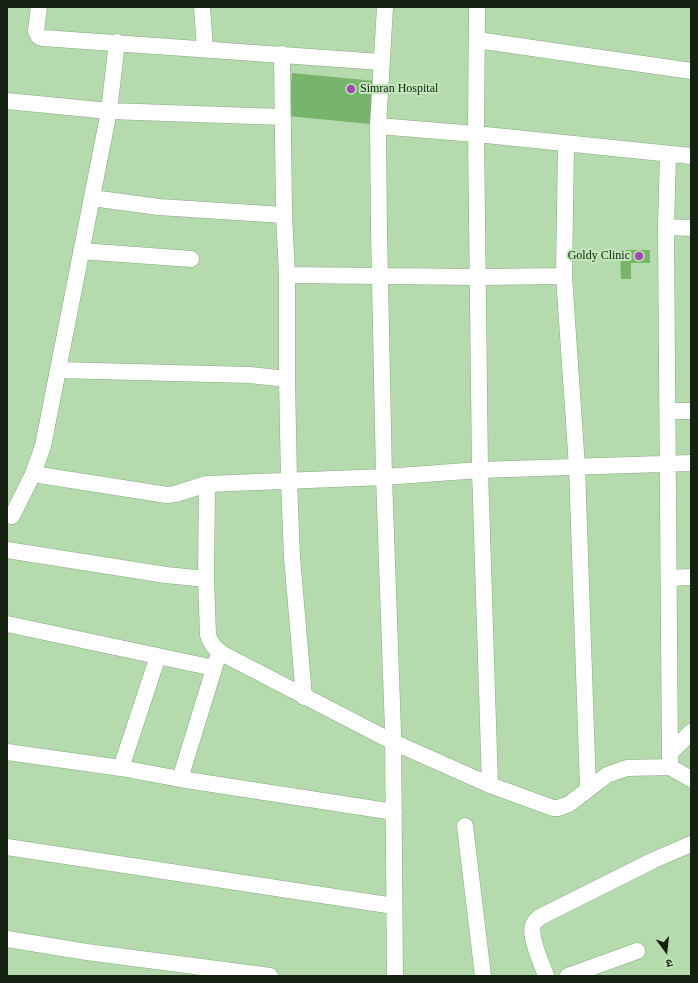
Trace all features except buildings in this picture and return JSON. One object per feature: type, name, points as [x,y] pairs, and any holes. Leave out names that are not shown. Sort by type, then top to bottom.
[{"type":"street","points":[[39,7],[36,31],[39,37],[381,62]]},
{"type":"street","points":[[202,7],[205,49]]},
{"type":"street","points":[[385,7],[378,126],[384,477],[393,742],[395,976]]},
{"type":"street","points":[[477,7],[476,134],[480,470],[490,785]]},
{"type":"street","points":[[477,40],[691,71]]},
{"type":"street","points":[[9,519],[33,474],[43,446],[109,111],[117,42]]},
{"type":"street","points":[[282,54],[284,215],[287,275],[289,480],[292,557],[304,697]]},
{"type":"street","points":[[7,101],[109,111],[282,117]]},
{"type":"street","points":[[378,126],[476,134],[668,155],[691,156]]},
{"type":"street","points":[[566,143],[564,276],[576,467],[588,789]]},
{"type":"street","points":[[668,155],[666,227],[669,464],[670,760],[691,780]]},
{"type":"street","points":[[92,198],[159,207],[284,215]]},
{"type":"street","points":[[666,227],[691,228]]},
{"type":"street","points":[[81,251],[191,259]]},
{"type":"street","points":[[287,275],[478,277],[564,276]]},
{"type":"street","points":[[58,370],[250,375],[287,379]]},
{"type":"street","points":[[668,411],[691,411]]},
{"type":"street","points":[[33,474],[167,495],[207,484],[384,477],[480,470],[691,463]]},
{"type":"street","points":[[207,484],[206,579],[208,635],[210,642],[219,652],[304,697],[393,742],[490,785],[553,808],[558,808],[569,804],[607,774],[618,770],[641,767],[670,760],[691,732]]},
{"type":"street","points":[[7,550],[166,575],[206,579]]},
{"type":"street","points":[[669,578],[691,578]]},
{"type":"street","points":[[7,624],[214,668]]},
{"type":"street","points":[[180,779],[219,652]]},
{"type":"street","points":[[121,768],[158,656]]},
{"type":"street","points":[[7,752],[121,768],[180,779],[394,812]]},
{"type":"street","points":[[465,826],[483,976]]},
{"type":"street","points":[[546,976],[533,936],[532,929],[536,920],[654,860],[691,844]]},
{"type":"street","points":[[7,847],[394,906]]},
{"type":"street","points":[[7,939],[87,952],[270,976]]},
{"type":"street","points":[[568,976],[637,951]]},
{"type":"place","name":"Simran Hospital","points":[[351,89]]},
{"type":"place","name":"Goldy Clinic","points":[[639,256]]}]
